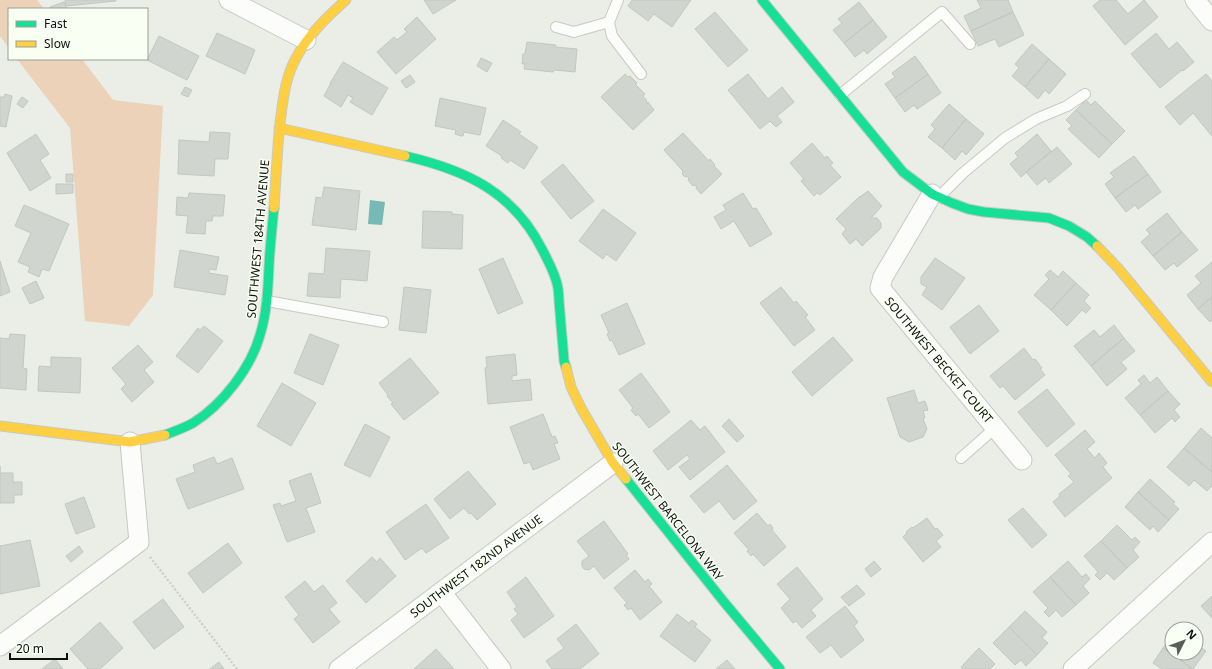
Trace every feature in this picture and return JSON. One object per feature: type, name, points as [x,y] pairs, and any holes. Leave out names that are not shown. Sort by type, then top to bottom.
[{"type":"street","points":[[229,0],[306,40]]},
{"type":"street","name":"SOUTHWEST 184TH AVENUE","points":[[0,426],[130,442],[153,439],[170,434],[187,426],[212,409],[230,391],[248,364],[262,331],[267,301],[279,128],[286,82],[296,56],[306,40],[327,17],[346,0]]},
{"type":"street","points":[[762,0],[903,172],[935,196],[968,209],[984,212],[1049,218],[1069,226],[1087,237],[1101,249],[1118,268],[1212,382]]},
{"type":"street","points":[[1195,0],[1212,20]]},
{"type":"street","name":"SOUTHWEST BARCELONA WAY","points":[[279,128],[430,162],[453,170],[478,182],[500,196],[521,216],[539,242],[552,268],[558,287],[564,361],[571,387],[580,408],[613,463],[724,602],[780,669]]},
{"type":"street","name":"SOUTHWEST BECKET COURT","points":[[935,196],[883,277],[880,288],[1022,460]]},
{"type":"street","points":[[0,646],[139,542],[130,442]]},
{"type":"street","name":"SOUTHWEST 182ND AVENUE","points":[[339,669],[613,463]]},
{"type":"street","points":[[1073,669],[1212,542]]},
{"type":"street","points":[[442,593],[501,669]]},
{"type":"lane","points":[[618,0],[609,22],[612,36],[641,74]]},
{"type":"lane","points":[[840,95],[942,12],[970,44]]},
{"type":"lane","points":[[556,27],[574,32],[609,22]]},
{"type":"lane","points":[[935,196],[1005,138],[1036,119],[1067,106],[1085,94]]},
{"type":"lane","points":[[267,301],[383,322]]},
{"type":"lane","points":[[961,458],[995,428]]},
{"type":"path","points":[[139,542],[237,669]]},
{"type":"shaded area","points":[[0,0],[37,0],[43,8],[8,8],[8,47],[0,36]]},
{"type":"shaded area","points":[[18,60],[83,60],[113,100],[163,106],[153,295],[129,326],[85,321],[70,128]]},
{"type":"water","points":[[370,200],[385,202],[382,225],[368,224]]},
{"type":"building","points":[[65,0],[116,0],[116,1],[66,6]]},
{"type":"building","points":[[424,0],[456,0],[433,14]]},
{"type":"building","points":[[632,0],[691,0],[672,27],[654,14],[648,21],[628,6]]},
{"type":"building","points":[[977,0],[1008,0],[1013,12],[971,31],[964,16],[981,8]]},
{"type":"building","points":[[1100,0],[1116,0],[1128,14],[1144,0],[1158,17],[1125,45],[1093,6]]},
{"type":"building","points":[[64,2],[67,8],[50,8]]},
{"type":"building","points":[[859,2],[873,20],[844,43],[833,30],[842,23],[838,19]]},
{"type":"building","points":[[715,12],[748,50],[728,67],[695,29]]},
{"type":"building","points":[[1013,12],[1024,35],[999,47],[995,39],[978,46],[971,31]]},
{"type":"building","points":[[417,17],[436,39],[396,74],[377,52],[394,37],[397,40],[407,32],[404,29]]},
{"type":"building","points":[[873,20],[887,37],[867,54],[864,50],[855,57],[844,43]]},
{"type":"building","points":[[217,33],[255,50],[245,74],[206,56]]},
{"type":"building","points":[[1156,33],[1169,49],[1177,42],[1194,62],[1160,88],[1131,54]]},
{"type":"building","points":[[159,36],[199,56],[187,80],[147,60]]},
{"type":"building","points":[[527,42],[577,49],[575,72],[554,70],[553,72],[524,69],[525,64],[522,64],[523,54],[525,54]]},
{"type":"building","points":[[1032,44],[1049,59],[1025,87],[1012,76],[1019,68],[1015,64]]},
{"type":"building","points":[[915,56],[928,74],[895,98],[885,84],[895,77],[892,73]]},
{"type":"building","points":[[481,58],[492,63],[487,72],[477,66]]},
{"type":"building","points":[[1049,59],[1066,74],[1049,94],[1045,90],[1038,99],[1025,87]]},
{"type":"building","points":[[343,62],[388,88],[372,115],[350,102],[353,98],[348,95],[341,107],[324,96]]},
{"type":"building","points":[[625,74],[628,77],[630,76],[637,83],[635,84],[645,94],[643,96],[647,101],[647,104],[648,102],[654,110],[633,130],[601,97]]},
{"type":"building","points":[[748,74],[768,99],[782,87],[794,102],[777,116],[782,122],[776,127],[770,121],[760,129],[728,90]]},
{"type":"building","points":[[928,74],[941,93],[917,109],[914,105],[905,112],[895,98]]},
{"type":"building","points":[[1206,74],[1212,81],[1212,136],[1193,113],[1180,125],[1165,107]]},
{"type":"building","points":[[410,75],[415,82],[406,88],[401,81]]},
{"type":"building","points":[[185,87],[192,90],[188,97],[181,94]]},
{"type":"building","points":[[5,94],[12,96],[6,127],[0,126],[0,97],[4,97]]},
{"type":"building","points":[[22,97],[28,101],[23,108],[17,104]]},
{"type":"building","points":[[440,98],[486,108],[480,135],[464,132],[463,136],[461,136],[455,134],[456,130],[435,126]]},
{"type":"building","points":[[1086,100],[1091,105],[1095,101],[1125,131],[1112,144],[1076,110]]},
{"type":"building","points":[[949,104],[966,119],[942,148],[928,137],[935,129],[931,125]]},
{"type":"building","points":[[1076,110],[1112,144],[1099,158],[1068,129],[1072,126],[1066,120]]},
{"type":"building","points":[[966,119],[984,134],[966,155],[962,151],[955,160],[942,148]]},
{"type":"building","points":[[503,120],[521,132],[519,134],[538,147],[524,169],[510,160],[508,163],[501,158],[502,156],[486,146]]},
{"type":"building","points":[[210,132],[230,133],[228,159],[215,159],[214,176],[178,174],[179,140],[209,142]]},
{"type":"building","points":[[683,133],[709,161],[710,159],[715,165],[714,166],[722,174],[701,194],[696,188],[697,187],[694,185],[693,186],[688,180],[689,179],[687,176],[685,177],[682,174],[682,170],[664,150]]},
{"type":"building","points":[[36,134],[49,154],[40,160],[51,178],[30,191],[7,153]]},
{"type":"building","points":[[1037,134],[1051,151],[1021,177],[1010,164],[1018,157],[1015,153]]},
{"type":"building","points":[[812,143],[825,158],[827,156],[833,163],[830,165],[841,177],[820,195],[817,193],[814,196],[801,181],[804,179],[790,163]]},
{"type":"building","points":[[1057,147],[1072,164],[1049,183],[1046,178],[1037,185],[1026,172]]},
{"type":"building","points":[[1134,156],[1148,174],[1115,198],[1105,184],[1114,177],[1110,173]]},
{"type":"building","points":[[563,164],[594,201],[571,219],[541,182]]},
{"type":"building","points":[[66,174],[73,174],[73,182],[66,182]]},
{"type":"building","points":[[1148,174],[1161,192],[1138,209],[1135,205],[1126,212],[1115,198]]},
{"type":"building","points":[[56,184],[73,184],[73,193],[56,194]]},
{"type":"building","points":[[324,187],[360,191],[356,230],[312,225],[316,197],[322,198]]},
{"type":"building","points":[[868,191],[882,206],[871,218],[877,218],[881,223],[881,228],[862,246],[856,239],[850,244],[842,234],[846,229],[836,219],[860,196]]},
{"type":"building","points":[[189,193],[225,195],[223,216],[213,216],[212,221],[206,221],[205,234],[186,233],[188,216],[176,215],[177,197],[188,198]]},
{"type":"building","points":[[743,193],[753,209],[756,208],[772,234],[750,247],[734,221],[721,229],[714,217],[726,210],[723,205]]},
{"type":"building","points":[[24,205],[69,224],[49,271],[42,269],[39,277],[28,272],[30,267],[18,262],[31,233],[15,226]]},
{"type":"building","points":[[603,209],[636,233],[616,261],[606,254],[603,259],[579,241]]},
{"type":"building","points":[[423,211],[452,212],[452,214],[463,215],[462,249],[422,248]]},
{"type":"building","points":[[1167,213],[1182,232],[1153,256],[1141,242],[1150,234],[1146,230]]},
{"type":"building","points":[[1182,232],[1198,250],[1177,267],[1174,263],[1165,270],[1153,256]]},
{"type":"building","points":[[326,248],[370,251],[367,281],[341,279],[340,298],[307,296],[309,273],[324,274]]},
{"type":"building","points":[[180,250],[219,257],[216,270],[209,269],[209,273],[228,276],[225,295],[174,287]]},
{"type":"building","points":[[503,258],[523,303],[498,314],[479,269]]},
{"type":"building","points":[[935,258],[965,278],[942,310],[922,295],[927,287],[921,284],[921,277]]},
{"type":"building","points":[[0,261],[10,292],[0,296]]},
{"type":"building","points":[[1212,262],[1212,297],[1198,309],[1187,295],[1201,283],[1195,276]]},
{"type":"building","points":[[1050,270],[1058,277],[1063,271],[1076,283],[1051,310],[1034,295],[1049,279],[1045,275]]},
{"type":"building","points":[[36,281],[44,298],[30,304],[22,288]]},
{"type":"building","points":[[1076,283],[1089,295],[1084,301],[1091,308],[1086,313],[1082,310],[1067,326],[1051,310]]},
{"type":"building","points":[[404,287],[431,290],[426,333],[399,330]]},
{"type":"building","points":[[781,287],[794,303],[796,301],[808,315],[805,317],[815,330],[794,346],[760,303]]},
{"type":"building","points":[[1212,297],[1212,320],[1210,322],[1198,309]]},
{"type":"building","points":[[627,303],[645,344],[619,355],[612,340],[610,341],[607,334],[609,333],[601,315]]},
{"type":"building","points":[[979,305],[999,331],[970,354],[950,327]]},
{"type":"building","points":[[1114,325],[1124,338],[1091,366],[1074,346],[1094,330],[1100,337]]},
{"type":"building","points":[[204,326],[223,341],[198,373],[176,356],[198,328],[200,330]]},
{"type":"building","points":[[10,334],[25,335],[23,368],[27,369],[26,390],[0,388],[0,338],[9,339]]},
{"type":"building","points":[[310,334],[339,345],[323,385],[294,373]]},
{"type":"building","points":[[833,337],[853,360],[812,396],[792,372]]},
{"type":"building","points":[[1124,338],[1135,351],[1121,362],[1127,369],[1107,386],[1091,366]]},
{"type":"building","points":[[138,345],[153,362],[144,370],[154,382],[132,402],[121,389],[126,384],[112,368]]},
{"type":"building","points":[[1024,348],[1033,360],[1035,359],[1042,368],[1040,369],[1045,375],[1015,400],[1003,386],[1000,388],[990,376]]},
{"type":"building","points":[[515,354],[517,375],[512,376],[512,381],[530,379],[532,400],[488,404],[485,368],[487,367],[486,357]]},
{"type":"building","points":[[51,357],[81,358],[80,393],[38,391],[39,366],[51,367]]},
{"type":"building","points":[[410,358],[439,393],[404,420],[391,404],[393,403],[379,383]]},
{"type":"building","points":[[641,373],[670,412],[649,428],[638,414],[636,416],[631,410],[633,408],[619,390]]},
{"type":"building","points":[[1144,375],[1150,383],[1157,377],[1168,391],[1140,415],[1125,398],[1141,384],[1138,380]]},
{"type":"building","points":[[282,383],[316,403],[291,446],[257,426]]},
{"type":"building","points":[[1047,389],[1075,424],[1047,447],[1018,412]]},
{"type":"building","points":[[914,390],[918,403],[925,401],[928,410],[923,411],[925,418],[923,419],[927,429],[923,437],[909,442],[900,437],[887,398]]},
{"type":"building","points":[[1168,391],[1180,404],[1174,410],[1180,417],[1175,422],[1172,418],[1155,433],[1140,415]]},
{"type":"building","points":[[543,414],[552,437],[555,436],[558,443],[554,444],[560,459],[533,470],[530,462],[524,464],[510,427]]},
{"type":"building","points":[[729,419],[744,436],[737,442],[722,426]]},
{"type":"building","points":[[691,420],[700,430],[705,426],[725,452],[690,480],[679,467],[690,459],[687,455],[668,470],[653,451]]},
{"type":"building","points":[[365,424],[390,437],[370,477],[344,465]]},
{"type":"building","points":[[1201,428],[1212,438],[1212,472],[1184,448]]},
{"type":"building","points":[[1085,430],[1095,442],[1087,449],[1095,458],[1099,453],[1107,463],[1103,467],[1112,478],[1065,517],[1053,502],[1060,496],[1059,494],[1074,482],[1068,476],[1071,474],[1055,455]]},
{"type":"building","points":[[1184,448],[1212,472],[1212,486],[1207,491],[1194,480],[1189,486],[1167,467]]},
{"type":"building","points":[[214,457],[217,464],[232,458],[244,489],[188,509],[176,479],[195,472],[193,465]]},
{"type":"building","points":[[727,465],[757,501],[734,520],[719,501],[704,513],[690,496]]},
{"type":"building","points":[[468,471],[496,504],[477,520],[464,508],[450,519],[434,499]]},
{"type":"building","points":[[0,473],[13,473],[13,482],[22,482],[22,495],[14,495],[14,503],[0,503]]},
{"type":"building","points":[[311,473],[321,503],[306,508],[315,532],[287,542],[273,505],[280,503],[281,506],[296,501],[289,481]]},
{"type":"building","points":[[1150,479],[1175,502],[1173,504],[1179,509],[1169,520],[1138,492]]},
{"type":"building","points":[[1138,492],[1169,520],[1158,532],[1153,526],[1150,530],[1125,507]]},
{"type":"building","points":[[84,497],[95,527],[76,534],[65,504]]},
{"type":"building","points":[[426,504],[449,538],[426,553],[422,548],[405,560],[386,532]]},
{"type":"building","points":[[1023,508],[1047,535],[1032,548],[1008,520]]},
{"type":"building","points":[[757,513],[768,526],[770,524],[773,528],[772,530],[786,547],[764,566],[753,554],[751,556],[747,551],[749,550],[734,533]]},
{"type":"building","points":[[927,518],[935,529],[937,528],[943,535],[936,541],[941,547],[923,562],[903,537],[912,527],[913,528]]},
{"type":"building","points":[[604,521],[628,554],[626,555],[629,559],[604,579],[594,566],[589,570],[584,569],[582,566],[582,561],[589,556],[577,541]]},
{"type":"building","points":[[1117,525],[1132,540],[1135,537],[1140,542],[1133,550],[1139,557],[1127,568],[1101,541]]},
{"type":"building","points":[[30,540],[40,586],[0,594],[0,546]]},
{"type":"building","points":[[1101,541],[1127,568],[1114,580],[1107,573],[1100,580],[1095,575],[1098,572],[1084,556]]},
{"type":"building","points":[[228,543],[242,563],[203,593],[188,573]]},
{"type":"building","points":[[79,546],[83,552],[71,562],[66,556]]},
{"type":"building","points":[[372,557],[377,562],[380,558],[396,576],[366,603],[346,581]]},
{"type":"building","points":[[874,561],[881,569],[871,577],[865,569]]},
{"type":"building","points":[[1068,561],[1082,577],[1086,574],[1090,579],[1083,586],[1089,593],[1076,605],[1050,577]]},
{"type":"building","points":[[797,567],[823,599],[811,610],[816,616],[802,628],[796,621],[793,623],[781,608],[790,599],[777,584]]},
{"type":"building","points":[[635,570],[645,582],[648,579],[652,584],[649,586],[662,602],[640,620],[631,608],[628,610],[624,605],[627,603],[614,588]]},
{"type":"building","points":[[526,577],[554,616],[524,638],[511,620],[518,614],[514,609],[517,607],[507,592]]},
{"type":"building","points":[[1050,577],[1076,605],[1062,617],[1056,610],[1049,617],[1044,612],[1048,608],[1033,592]]},
{"type":"building","points":[[305,581],[314,592],[323,585],[337,603],[329,609],[340,622],[313,643],[294,619],[299,615],[285,597]]},
{"type":"building","points":[[857,585],[865,594],[849,606],[841,597]]},
{"type":"building","points":[[1212,596],[1212,618],[1201,606]]},
{"type":"building","points":[[163,599],[184,627],[154,649],[133,622]]},
{"type":"building","points":[[845,606],[858,622],[854,626],[864,640],[841,658],[831,645],[820,653],[806,637]]},
{"type":"building","points":[[1025,611],[1047,632],[1042,638],[1048,643],[1037,655],[1009,627]]},
{"type":"building","points":[[677,614],[689,623],[692,620],[697,624],[695,627],[711,640],[695,662],[660,636]]},
{"type":"building","points":[[100,622],[123,648],[100,669],[88,669],[70,649]]},
{"type":"building","points":[[576,624],[599,654],[580,669],[552,669],[546,661],[564,648],[557,639]]},
{"type":"building","points":[[1009,627],[1037,655],[1026,666],[1021,660],[1015,665],[993,643]]},
{"type":"building","points":[[979,648],[995,664],[990,669],[963,669],[961,667]]},
{"type":"building","points":[[1163,648],[1164,661],[1182,661],[1193,669],[1162,669],[1153,663]]},
{"type":"building","points":[[436,649],[454,669],[414,669]]},
{"type":"building","points":[[55,659],[63,669],[42,669]]},
{"type":"building","points":[[727,660],[735,669],[716,669]]},
{"type":"building","points":[[1182,661],[1199,661],[1193,669]]},
{"type":"building","points":[[219,662],[224,669],[210,669]]},
{"type":"traffic: fast","points":[[762,0],[903,172],[932,194],[968,209],[984,212],[1049,218],[1069,226],[1087,237],[1097,246]]},
{"type":"traffic: fast","points":[[405,156],[448,168],[468,177],[503,199],[518,213],[543,251],[557,283],[564,361],[566,367]]},
{"type":"traffic: fast","points":[[165,435],[193,423],[225,396],[242,373],[256,348],[266,310],[274,208]]},
{"type":"traffic: fast","points":[[626,479],[724,602],[780,669]]},
{"type":"traffic: slow","points":[[274,208],[280,123],[289,73],[296,58],[312,34],[346,0]]},
{"type":"traffic: slow","points":[[279,128],[405,156]]},
{"type":"traffic: slow","points":[[1097,246],[1118,268],[1212,382]]},
{"type":"traffic: slow","points":[[566,367],[571,387],[581,408],[613,463],[626,479]]},
{"type":"traffic: slow","points":[[0,426],[130,442],[165,435]]}]
